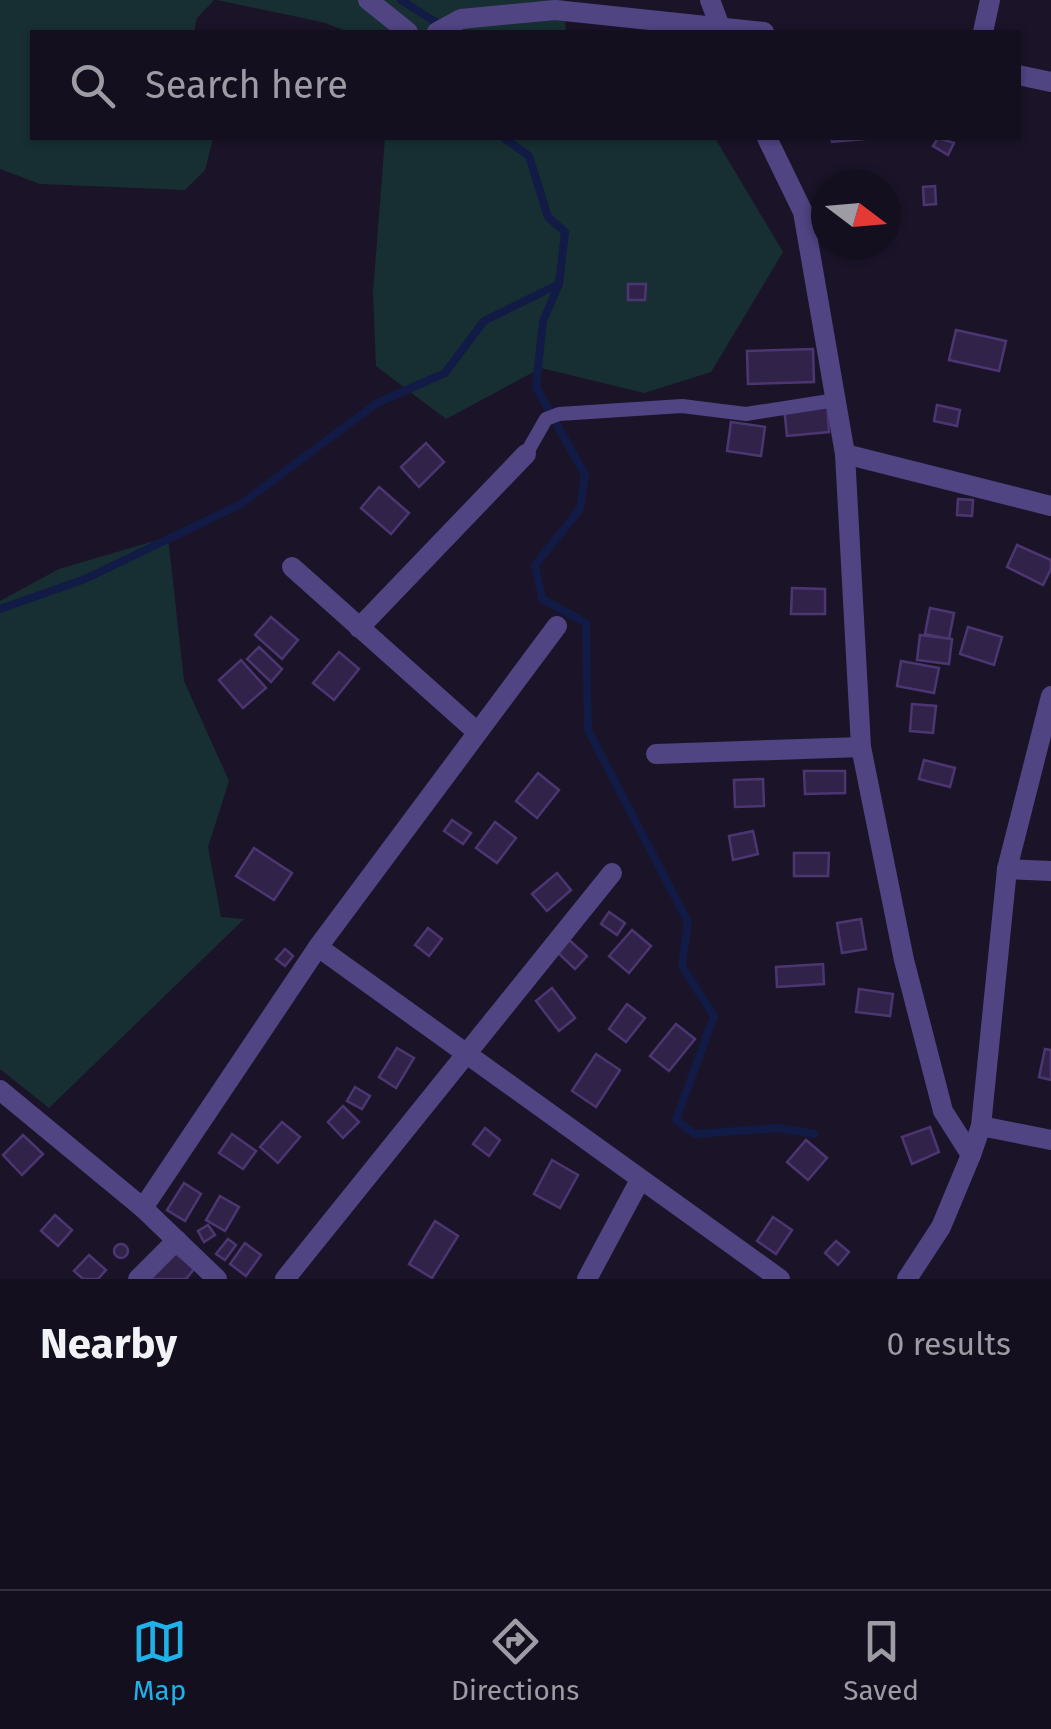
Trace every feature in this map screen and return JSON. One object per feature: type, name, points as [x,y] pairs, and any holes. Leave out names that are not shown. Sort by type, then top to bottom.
[{"type":"street","points":[[368,0],[406,30]]},
{"type":"street","points":[[441,30],[462,19],[556,10],[720,29],[710,0]]},
{"type":"street","points":[[983,30],[990,0]]},
{"type":"street","points":[[1021,76],[1051,82]]},
{"type":"street","points":[[768,140],[803,212],[845,454],[861,747],[904,960],[944,1112],[972,1155]]},
{"type":"street","points":[[360,628],[526,454]]},
{"type":"street","points":[[845,454],[1051,506]]},
{"type":"street","points":[[292,568],[477,732]]},
{"type":"street","points":[[143,1208],[318,946],[556,626]]},
{"type":"street","points":[[907,1279],[941,1227],[981,1126],[1008,869],[1051,696]]},
{"type":"street","points":[[656,754],[861,747]]},
{"type":"street","points":[[1008,869],[1051,871]]},
{"type":"street","points":[[285,1279],[612,873]]},
{"type":"street","points":[[318,946],[780,1279]]},
{"type":"street","points":[[0,1090],[143,1208],[217,1279]]},
{"type":"street","points":[[981,1126],[1051,1140]]},
{"type":"street","points":[[587,1279],[640,1180]]},
{"type":"street","points":[[138,1279],[177,1240]]},
{"type":"lane","points":[[526,454],[552,416],[682,406],[746,414],[836,400]]},
{"type":"green space","points":[[0,0],[214,0],[197,18],[194,30],[30,30],[30,140],[212,140],[205,170],[185,190],[40,184],[0,169]]},
{"type":"green space","points":[[217,0],[563,0],[566,30],[344,30]]},
{"type":"green space","points":[[385,140],[716,140],[783,252],[711,372],[644,393],[541,368],[446,419],[376,366],[373,293]]},
{"type":"green space","points":[[168,537],[184,681],[229,781],[208,847],[221,917],[244,919],[49,1108],[0,1069],[0,601],[59,569]]},
{"type":"building","points":[[937,140],[954,143],[948,155],[933,146]]},
{"type":"building","points":[[935,186],[936,204],[924,205],[923,187]]},
{"type":"building","points":[[628,284],[646,284],[645,300],[628,300]]},
{"type":"building","points":[[956,330],[1006,341],[999,371],[949,360]]},
{"type":"building","points":[[813,349],[814,382],[748,384],[747,351]]},
{"type":"building","points":[[827,403],[829,432],[787,436],[784,407]]},
{"type":"building","points":[[937,405],[960,410],[957,426],[934,421]]},
{"type":"building","points":[[731,422],[765,427],[761,456],[727,451]]},
{"type":"building","points":[[426,443],[444,462],[419,487],[401,467]]},
{"type":"building","points":[[379,487],[409,513],[391,534],[361,508]]},
{"type":"building","points":[[958,499],[973,500],[972,516],[957,515]]},
{"type":"building","points":[[1017,545],[1051,560],[1043,585],[1007,567]]},
{"type":"building","points":[[792,588],[825,589],[825,614],[791,614]]},
{"type":"building","points":[[930,608],[954,613],[949,639],[925,634]]},
{"type":"building","points":[[271,617],[298,640],[282,659],[255,635]]},
{"type":"building","points":[[968,627],[1002,637],[994,665],[960,654]]},
{"type":"building","points":[[920,635],[952,639],[949,664],[917,660]]},
{"type":"building","points":[[259,647],[282,669],[271,682],[247,659]]},
{"type":"building","points":[[339,652],[359,669],[334,700],[313,683]]},
{"type":"building","points":[[241,660],[266,688],[243,708],[219,680]]},
{"type":"building","points":[[901,661],[939,668],[934,693],[897,686]]},
{"type":"building","points":[[912,704],[936,706],[933,733],[910,731]]},
{"type":"building","points":[[924,760],[955,768],[950,787],[919,779]]},
{"type":"building","points":[[804,771],[845,771],[845,793],[805,794]]},
{"type":"building","points":[[538,773],[559,790],[537,818],[516,801]]},
{"type":"building","points":[[763,779],[764,806],[735,807],[734,780]]},
{"type":"building","points":[[452,820],[471,833],[463,844],[444,831]]},
{"type":"building","points":[[495,822],[516,838],[497,863],[476,848]]},
{"type":"building","points":[[753,831],[758,854],[733,860],[729,836]]},
{"type":"building","points":[[254,848],[292,873],[274,900],[236,876]]},
{"type":"building","points":[[794,853],[829,853],[828,876],[794,876]]},
{"type":"building","points":[[557,873],[571,890],[547,911],[532,894]]},
{"type":"building","points":[[609,912],[625,923],[617,935],[601,924]]},
{"type":"building","points":[[861,919],[866,949],[842,953],[837,923]]},
{"type":"building","points":[[428,928],[442,939],[429,956],[415,945]]},
{"type":"building","points":[[632,930],[651,946],[629,973],[609,956]]},
{"type":"building","points":[[568,939],[587,956],[575,969],[557,952]]},
{"type":"building","points":[[285,949],[293,956],[285,966],[276,959]]},
{"type":"building","points":[[823,964],[824,984],[777,987],[776,967]]},
{"type":"building","points":[[552,988],[575,1018],[559,1031],[536,1001]]},
{"type":"building","points":[[859,989],[893,994],[890,1016],[856,1012]]},
{"type":"building","points":[[627,1004],[645,1018],[626,1042],[609,1029]]},
{"type":"building","points":[[676,1024],[695,1039],[669,1071],[650,1056]]},
{"type":"building","points":[[397,1048],[414,1058],[396,1088],[379,1077]]},
{"type":"building","points":[[1045,1049],[1051,1050],[1051,1080],[1039,1077]]},
{"type":"building","points":[[596,1054],[620,1070],[596,1107],[572,1091]]},
{"type":"building","points":[[355,1087],[370,1096],[362,1109],[347,1101]]},
{"type":"building","points":[[343,1106],[359,1122],[343,1138],[328,1122]]},
{"type":"building","points":[[282,1122],[300,1137],[278,1163],[260,1147]]},
{"type":"building","points":[[930,1127],[939,1152],[912,1164],[902,1137]]},
{"type":"building","points":[[485,1128],[500,1140],[489,1156],[473,1144]]},
{"type":"building","points":[[232,1134],[256,1151],[243,1169],[219,1153]]},
{"type":"building","points":[[23,1135],[43,1154],[22,1175],[3,1155]]},
{"type":"building","points":[[806,1140],[827,1158],[808,1180],[787,1162]]},
{"type":"building","points":[[552,1160],[578,1175],[560,1208],[534,1194]]},
{"type":"building","points":[[184,1183],[201,1194],[185,1221],[167,1210]]},
{"type":"building","points":[[220,1196],[239,1207],[225,1231],[206,1220]]},
{"type":"building","points":[[55,1215],[72,1230],[58,1246],[41,1231]]},
{"type":"building","points":[[773,1217],[792,1230],[776,1254],[757,1241]]},
{"type":"building","points":[[435,1221],[458,1236],[432,1278],[409,1264]]},
{"type":"building","points":[[208,1225],[215,1235],[204,1242],[198,1231]]},
{"type":"building","points":[[228,1239],[236,1245],[225,1260],[216,1254]]},
{"type":"building","points":[[836,1241],[849,1252],[838,1265],[825,1253]]},
{"type":"building","points":[[245,1243],[261,1255],[246,1276],[230,1264]]},
{"type":"building","points":[[121,1244],[128,1251],[121,1258],[114,1251]]},
{"type":"building","points":[[174,1252],[194,1269],[186,1279],[150,1279]]},
{"type":"building","points":[[89,1255],[106,1270],[98,1279],[83,1279],[74,1271]]},
{"type":"waterway","points":[[401,0],[440,25]]},
{"type":"waterway","points":[[507,140],[529,156],[548,217],[565,232],[559,284],[543,321],[536,387],[585,475],[580,509],[535,565],[542,599],[586,623],[588,730],[688,922],[682,966],[714,1016],[676,1120],[695,1134],[778,1128],[814,1134]]},
{"type":"waterway","points":[[0,609],[85,579],[241,504],[377,403],[445,373],[484,321],[559,284]]}]
